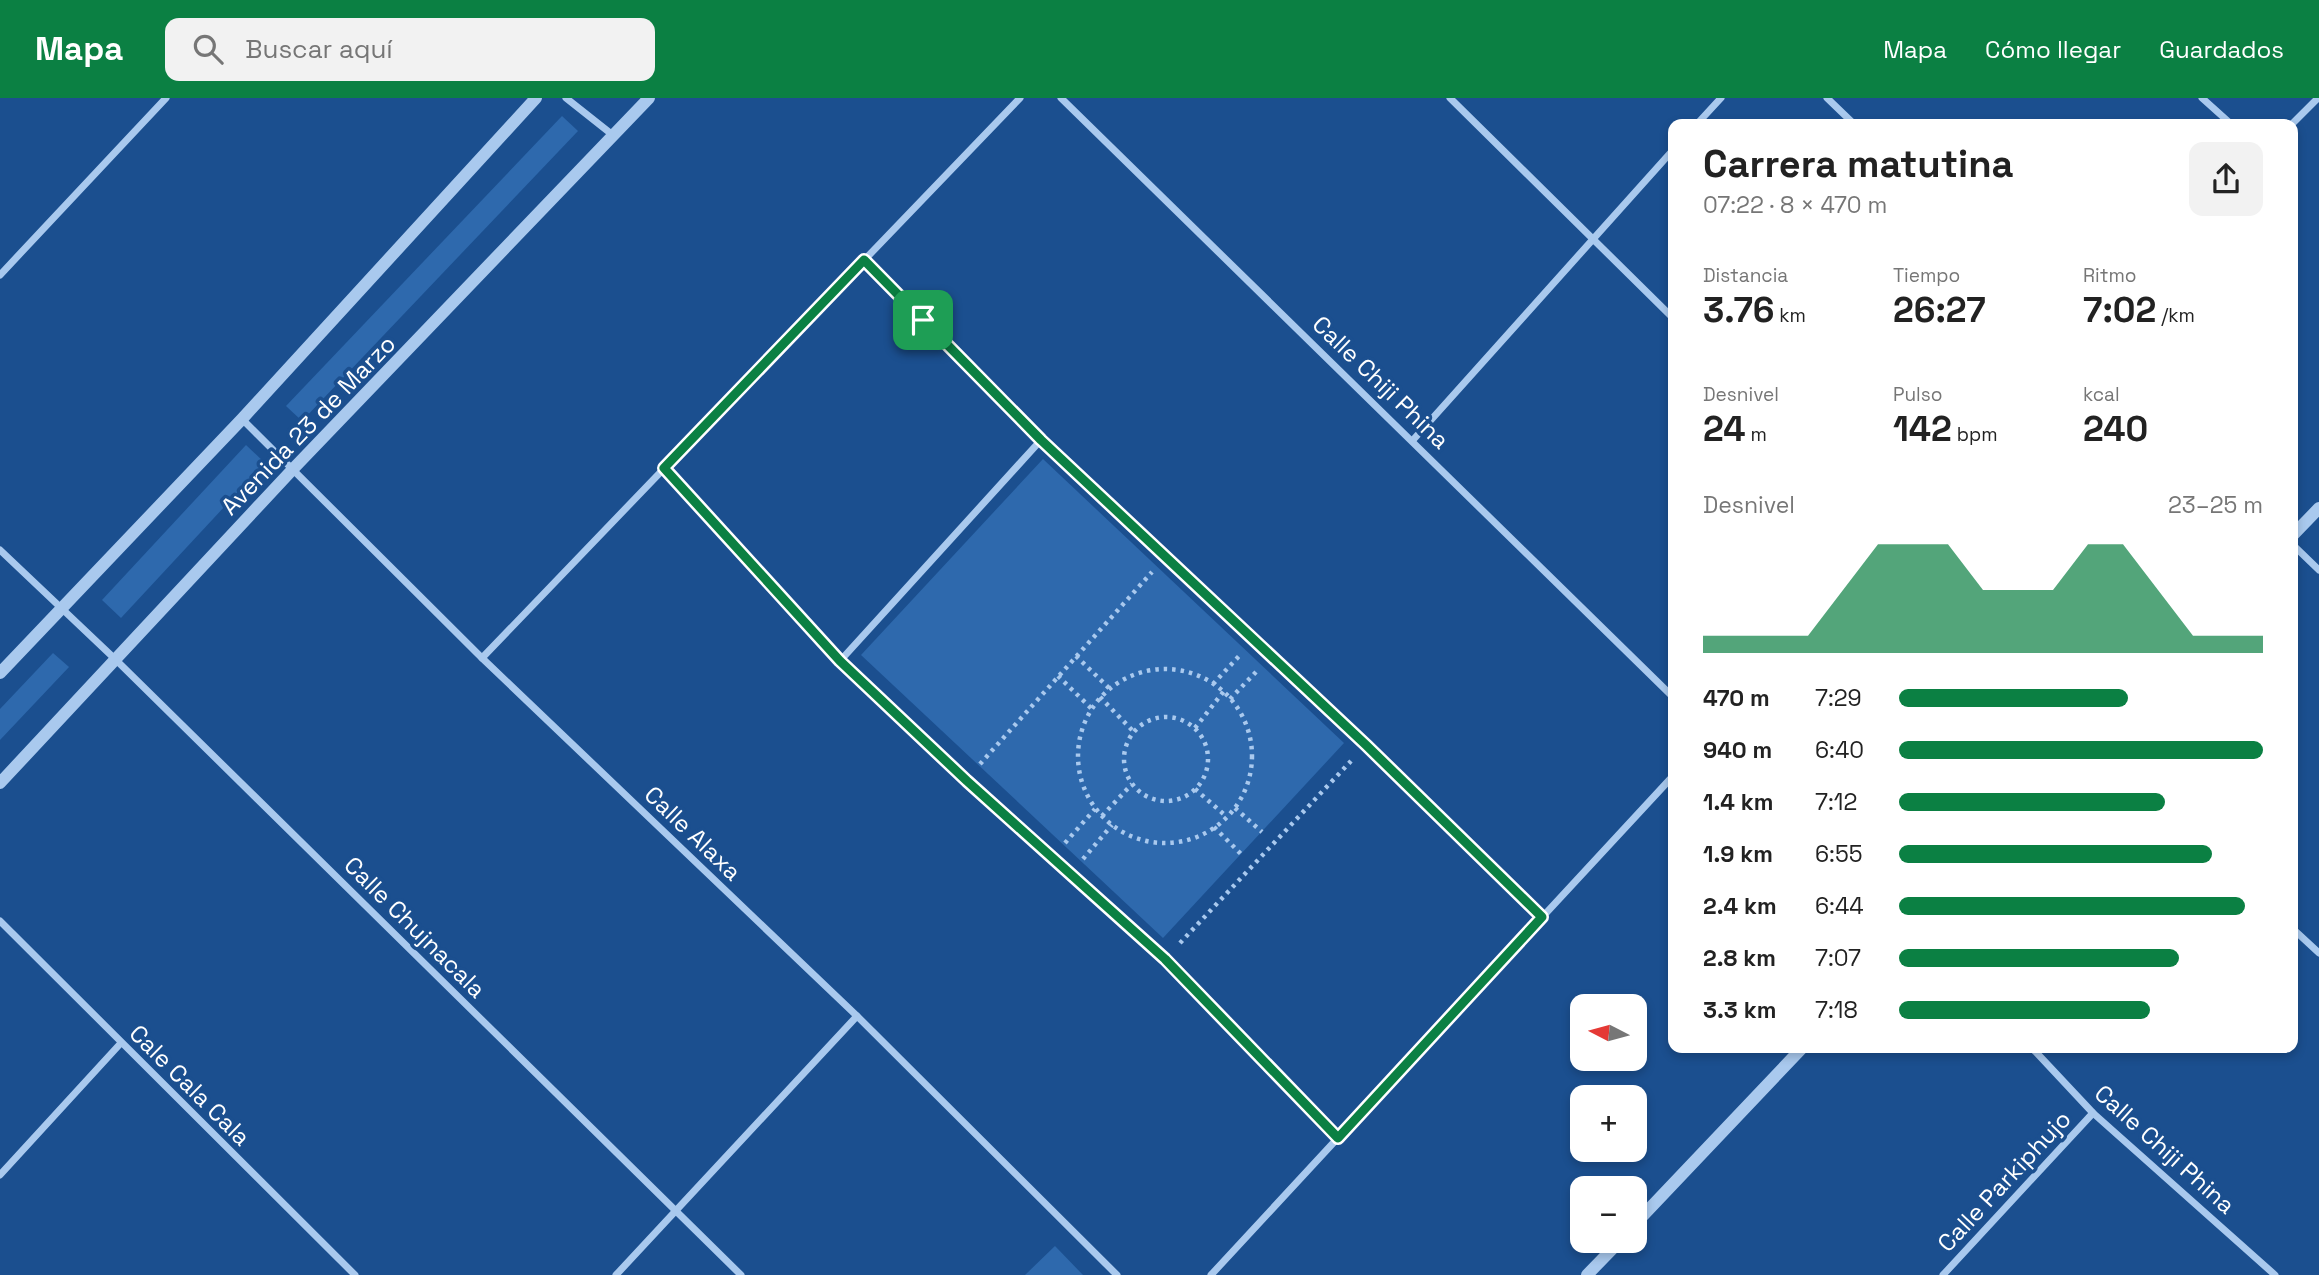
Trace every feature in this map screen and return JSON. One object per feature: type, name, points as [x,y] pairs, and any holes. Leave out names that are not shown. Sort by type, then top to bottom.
[{"type":"street","points":[[0,275],[166,98]]},
{"type":"street","points":[[0,673],[242,419],[536,98]]},
{"type":"street","points":[[566,98],[614,135]]},
{"type":"street","name":"Avenida 23 de Marzo","points":[[0,783],[293,469],[649,98]]},
{"type":"street","points":[[481,658],[1020,98]]},
{"type":"street","name":"Calle Chiji Phina","points":[[1061,98],[1668,692]]},
{"type":"street","points":[[1450,98],[1668,313]]},
{"type":"street","points":[[1702,119],[1721,98]]},
{"type":"street","points":[[1827,98],[1849,119]]},
{"type":"street","points":[[2202,98],[2225,119]]},
{"type":"street","points":[[2297,119],[2318,98]]},
{"type":"street","points":[[1413,440],[1668,156]]},
{"type":"street","points":[[864,260],[1041,440],[1366,745],[1542,917]]},
{"type":"street","name":"Calle Alaxa","points":[[242,419],[481,658],[857,1016],[1117,1275]]},
{"type":"street","points":[[840,661],[1041,440]]},
{"type":"street","points":[[664,468],[840,661],[967,781],[1165,959],[1338,1138]]},
{"type":"street","points":[[2298,530],[2319,508]]},
{"type":"street","name":"Calle Chujnacala","points":[[0,550],[62,607],[741,1275]]},
{"type":"street","points":[[2298,550],[2319,570]]},
{"type":"street","points":[[1211,1275],[1668,781]]},
{"type":"street","name":"Cale Cala Cala","points":[[0,921],[120,1044],[355,1275]]},
{"type":"street","points":[[2298,934],[2319,953]]},
{"type":"street","points":[[616,1275],[857,1016]]},
{"type":"street","points":[[0,1175],[120,1044]]},
{"type":"street","points":[[1647,1211],[1797,1053]]},
{"type":"street","name":"Calle Chiji Phina","points":[[2037,1053],[2093,1113],[2275,1275]]},
{"type":"street","name":"Calle Parkiphujo","points":[[1943,1275],[2093,1113]]},
{"type":"street","points":[[1587,1275],[1608,1253]]},
{"type":"path","points":[[967,781],[1076,656],[1166,560]]},
{"type":"path","points":[[1213,684],[1245,650]]},
{"type":"path","points":[[1076,656],[1110,689]]},
{"type":"path","points":[[1230,699],[1262,666]]},
{"type":"path","points":[[1174,668],[1201,676],[1213,684],[1224,691],[1241,714],[1251,740],[1251,768],[1243,794],[1235,807],[1227,817],[1203,835],[1174,843],[1144,842],[1112,825],[1095,809],[1081,782],[1077,752],[1084,723],[1100,697],[1121,680],[1147,670],[1174,668]]},
{"type":"path","points":[[1058,676],[1092,709]]},
{"type":"path","points":[[1195,727],[1224,691]]},
{"type":"path","points":[[1100,697],[1133,731]]},
{"type":"path","points":[[1156,717],[1183,720],[1195,727],[1203,739],[1207,765],[1195,789],[1176,799],[1155,800],[1132,784],[1124,758],[1133,731],[1156,717]]},
{"type":"path","points":[[1165,959],[1366,745]]},
{"type":"path","points":[[1102,816],[1132,784]]},
{"type":"path","points":[[1195,789],[1227,817]]},
{"type":"path","points":[[1235,807],[1262,832]]},
{"type":"path","points":[[1063,845],[1095,809]]},
{"type":"path","points":[[1080,861],[1112,825]]},
{"type":"path","points":[[1214,827],[1241,854]]},
{"type":"shaded area","points":[[562,116],[578,131],[302,421],[286,406]]},
{"type":"shaded area","points":[[246,445],[265,463],[121,618],[102,600]]},
{"type":"shaded area","points":[[1043,459],[1344,743],[1163,938],[861,655]]},
{"type":"shaded area","points":[[53,653],[69,667],[0,740],[0,709]]},
{"type":"shaded area","points":[[1055,1246],[1083,1275],[1025,1275]]},
{"type":"route","points":[[864,260],[923,320],[1041,440],[1366,745],[1542,917],[1338,1138],[1165,959],[967,781],[840,661],[664,468],[864,260]]}]
